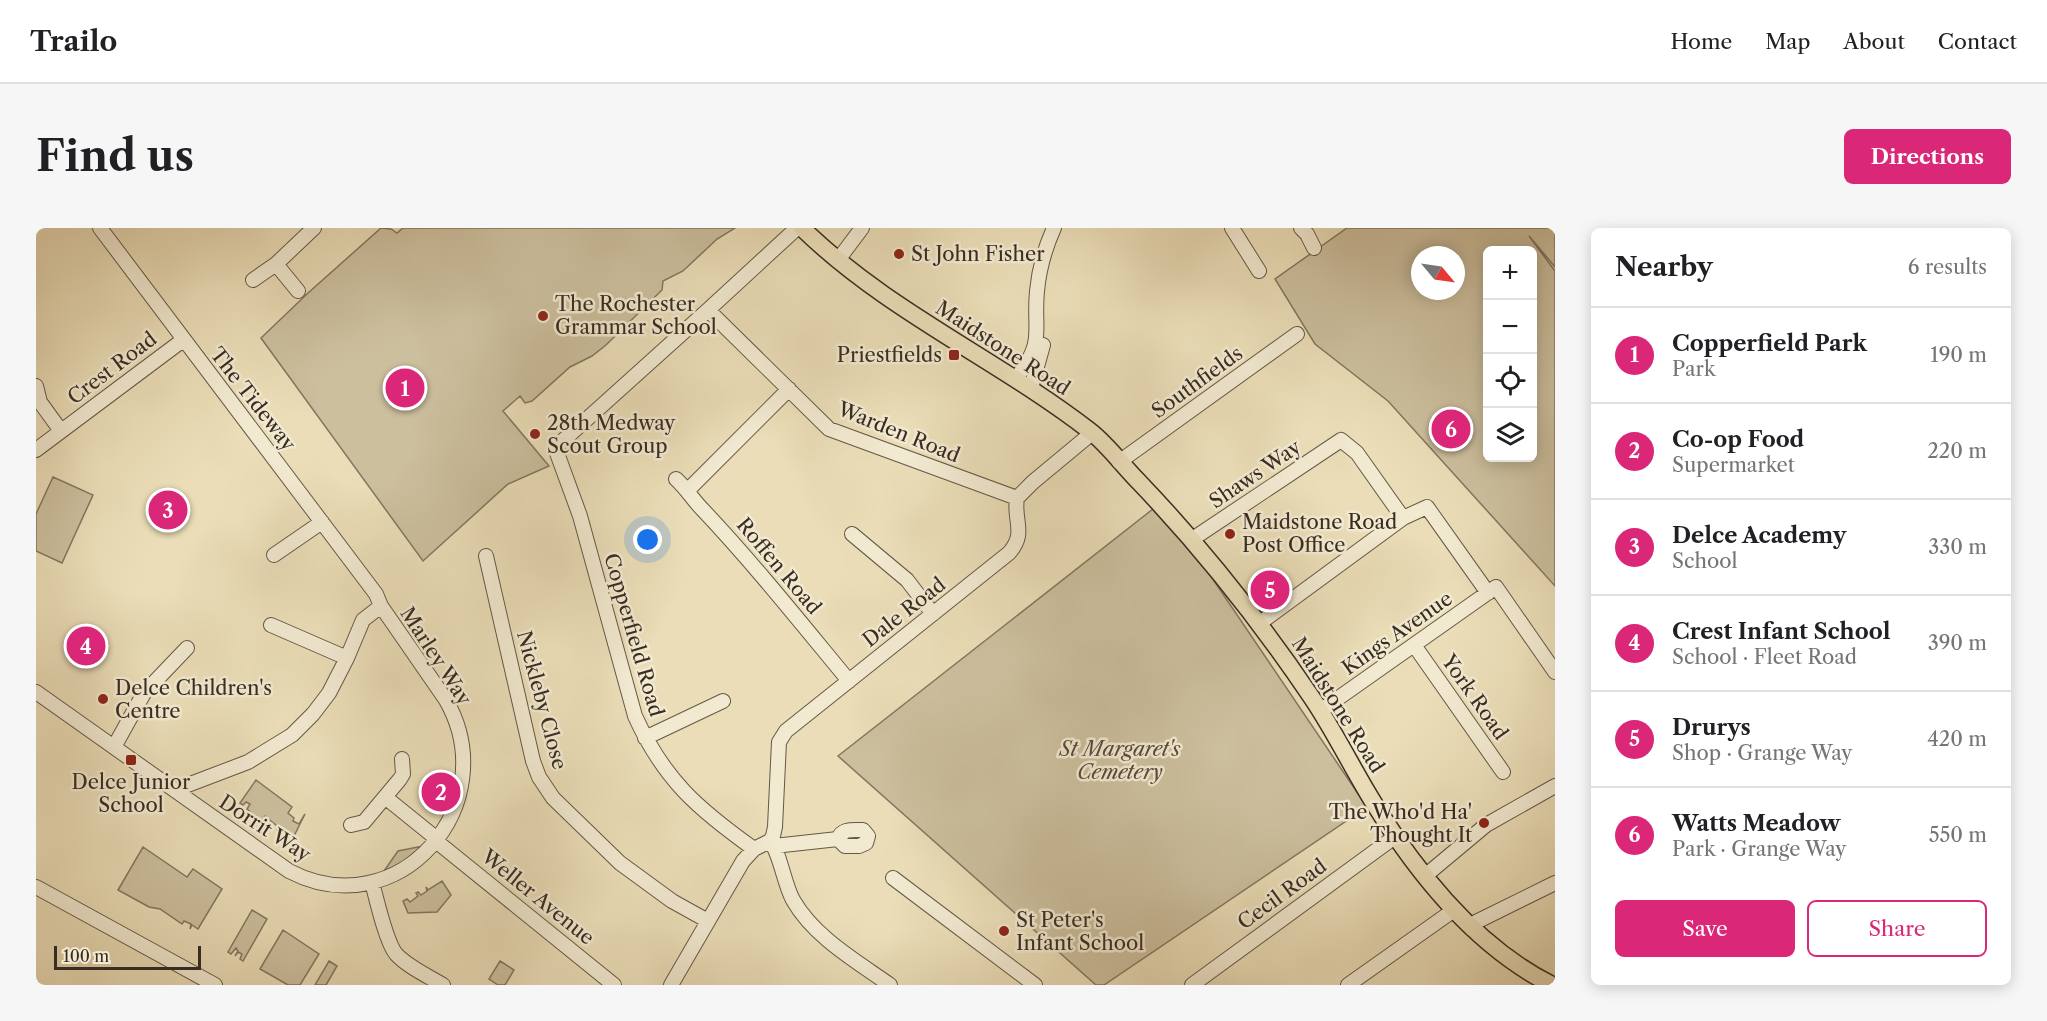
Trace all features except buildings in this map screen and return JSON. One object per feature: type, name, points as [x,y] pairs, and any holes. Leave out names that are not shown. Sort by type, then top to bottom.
[{"type":"main road","name":"Maidstone Road","points":[[802,228],[882,294],[1016,378],[1092,433],[1191,540],[1260,623],[1320,711],[1376,807],[1425,876],[1471,928],[1512,960],[1552,985]]},
{"type":"street","name":"The Tideway","points":[[100,228],[322,522],[378,600]]},
{"type":"street","points":[[254,280],[297,246],[299,233],[314,228]]},
{"type":"street","points":[[708,310],[797,228]]},
{"type":"street","points":[[838,260],[862,228]]},
{"type":"street","points":[[1016,378],[1034,352],[1038,329],[1036,302],[1039,277],[1044,252],[1054,228]]},
{"type":"street","points":[[1232,228],[1259,271]]},
{"type":"street","points":[[1301,228],[1314,248]]},
{"type":"street","points":[[276,264],[298,291]]},
{"type":"street","name":"Warden Road","points":[[708,310],[829,429],[1017,498]]},
{"type":"street","name":"Copperfield Road","points":[[708,310],[559,444],[557,453],[580,516],[635,716],[645,738],[659,763],[691,800],[711,818],[754,849]]},
{"type":"street","points":[[1031,388],[1042,348],[1042,334],[1038,329]]},
{"type":"street","name":"Southfields","points":[[1119,462],[1297,334]]},
{"type":"street","name":"Crest Road","points":[[36,450],[183,340]]},
{"type":"street","points":[[36,386],[40,402],[60,431]]},
{"type":"street","points":[[688,490],[789,389]]},
{"type":"street","points":[[1017,498],[1092,433]]},
{"type":"street","name":"Shaws Way","points":[[1191,540],[1341,440],[1357,453],[1403,518]]},
{"type":"street","name":"Roffen Road","points":[[676,479],[726,532],[849,681]]},
{"type":"street","name":"Dale Road","points":[[772,843],[775,827],[779,740],[784,732],[1012,551],[1019,534],[1017,498]]},
{"type":"street","points":[[1260,623],[1403,518],[1427,507],[1555,672]]},
{"type":"street","points":[[274,555],[322,522]]},
{"type":"street","points":[[852,534],[907,580],[933,614]]},
{"type":"street","name":"Nickleby Close","points":[[486,556],[533,761],[539,777],[553,798],[620,863],[672,901],[708,921]]},
{"type":"street","name":"Kings Avenue","points":[[1320,711],[1492,590]]},
{"type":"street","points":[[179,793],[185,786],[248,762],[292,735],[324,701],[347,658],[363,620],[378,600]]},
{"type":"street","name":"Marley Way","points":[[378,600],[446,700],[460,734],[464,770],[462,785],[452,816],[437,840]]},
{"type":"street","points":[[271,625],[347,658]]},
{"type":"street","name":"York Road","points":[[1414,645],[1503,772]]},
{"type":"street","points":[[114,747],[144,693],[187,648]]},
{"type":"street","name":"Dorrit Way","points":[[36,692],[291,872],[328,884],[372,882],[410,865],[437,840]]},
{"type":"street","points":[[645,738],[723,701]]},
{"type":"street","points":[[351,825],[364,822],[402,776],[402,759]]},
{"type":"street","points":[[1425,876],[1486,825],[1555,786]]},
{"type":"street","name":"Weller Avenue","points":[[385,797],[614,985]]},
{"type":"street","name":"Cecil Road","points":[[1192,985],[1396,836]]},
{"type":"street","points":[[671,985],[744,859],[754,849],[772,843],[838,839]]},
{"type":"street","points":[[772,843],[792,898],[805,918],[822,934],[890,985]]},
{"type":"street","points":[[893,878],[1035,985]]},
{"type":"street","points":[[372,882],[393,950],[406,962],[443,985]]},
{"type":"street","points":[[1471,928],[1476,922],[1555,883]]},
{"type":"street","points":[[36,887],[214,985]]},
{"type":"street","points":[[1348,985],[1454,910]]},
{"type":"green space","points":[[381,228],[391,229],[397,233],[403,228],[735,228],[717,239],[683,271],[663,281],[662,290],[606,345],[592,356],[570,367],[532,401],[525,403],[520,396],[503,411],[549,466],[508,484],[423,561],[261,338]]},
{"type":"green space","points":[[1347,228],[1555,228],[1555,267],[1529,236],[1536,246],[1483,246],[1483,462],[1537,462],[1537,247],[1555,271],[1555,586],[1388,401],[1315,344],[1275,279]]},
{"type":"green space","points":[[53,477],[93,495],[62,563],[36,551],[36,514]]},
{"type":"green space","name":"St Margaret's Cemetery","points":[[1153,509],[1206,569],[1367,807],[1104,985],[1096,985],[838,756]]},
{"type":"green space","points":[[256,780],[292,807],[288,813],[294,818],[293,821],[299,824],[305,814],[294,836],[282,833],[285,830],[280,826],[277,830],[277,826],[265,816],[261,821],[247,809],[250,804],[240,803]]},
{"type":"green space","points":[[423,846],[405,862],[384,871],[398,851]]},
{"type":"green space","points":[[143,847],[187,877],[193,869],[222,889],[198,929],[192,925],[190,929],[191,924],[184,921],[182,924],[160,909],[149,907],[118,890]]},
{"type":"green space","points":[[442,881],[451,895],[437,912],[408,913],[403,901],[407,899],[410,902],[418,896],[416,893],[421,895],[427,891],[426,887],[428,890]]},
{"type":"green space","points":[[252,910],[267,919],[243,961],[240,959],[242,954],[238,952],[235,956],[238,951],[236,948],[231,954],[228,952]]},
{"type":"green space","points":[[283,930],[319,954],[300,985],[288,985],[260,969]]},
{"type":"green space","points":[[329,961],[337,966],[326,985],[315,985]]},
{"type":"green space","points":[[500,961],[514,970],[505,985],[498,985],[489,979]]},
{"type":"place","name":"St John Fisher","points":[[899,254]]},
{"type":"place","name":"The Rochester Grammar School","points":[[543,316]]},
{"type":"place","name":"Priestfields","points":[[954,355]]},
{"type":"place","name":"Copperfield Park","points":[[405,388]]},
{"type":"place","name":"Watts Meadow","points":[[1451,429]]},
{"type":"place","name":"28th Medway Scout Group","points":[[535,434]]},
{"type":"place","name":"Delce Academy","points":[[168,510]]},
{"type":"place","name":"Maidstone Road Post Office","points":[[1230,534]]},
{"type":"place","name":"Drurys","points":[[1270,590]]},
{"type":"place","name":"Crest Infant School","points":[[86,646]]},
{"type":"place","name":"Delce Children's Centre","points":[[103,699]]},
{"type":"place","name":"Delce Junior School","points":[[131,760]]},
{"type":"place","name":"Co-op Food","points":[[441,792]]},
{"type":"place","name":"The Who'd Ha' Thought It","points":[[1484,823]]},
{"type":"place","name":"St Peter's Infant School","points":[[1004,931]]}]
